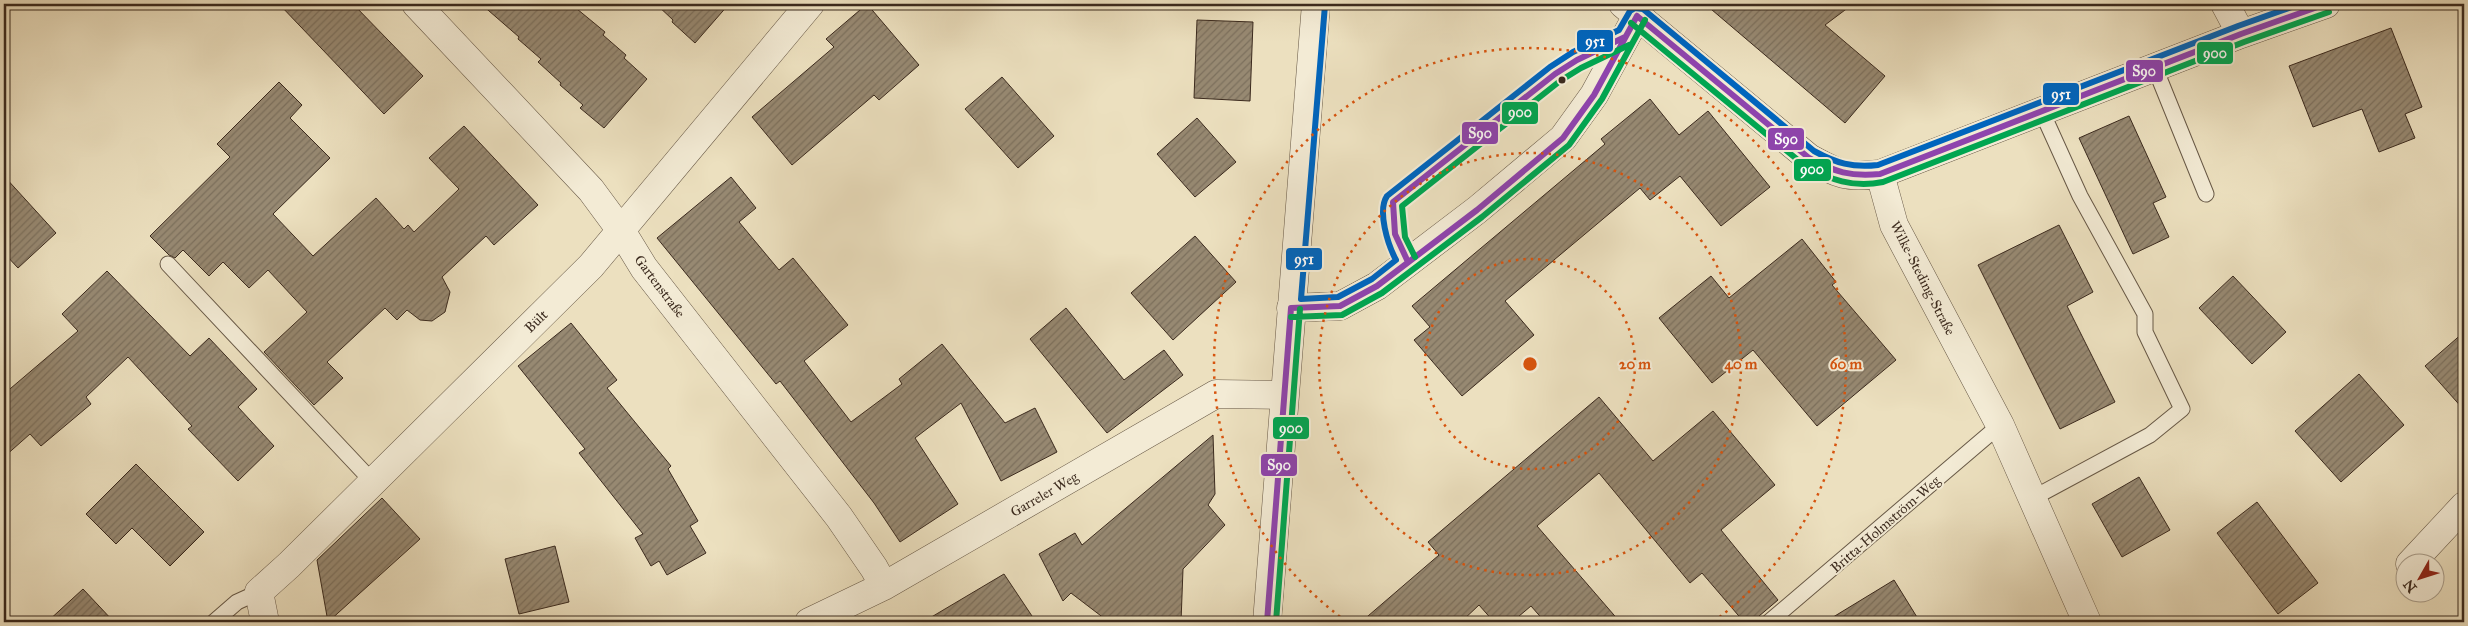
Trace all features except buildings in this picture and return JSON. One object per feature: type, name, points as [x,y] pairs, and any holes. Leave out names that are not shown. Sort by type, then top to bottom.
[{"type":"street","name":"Gartenstraße","points":[[416,4],[591,190],[622,232],[644,268],[839,517],[884,586]]},
{"type":"street","name":"Bült","points":[[259,592],[289,565],[592,266],[810,4]]},
{"type":"street","points":[[1267,622],[1316,4]]},
{"type":"street","points":[[2225,4],[2241,34]]},
{"type":"street","points":[[1291,308],[1340,306],[1377,286],[1477,210],[1563,138],[1594,95],[1628,19],[1809,158],[1837,173],[1856,176],[1880,174],[2241,34],[2326,4]]},
{"type":"street","name":"Wilke-Steding-Straße","points":[[1880,174],[1894,225],[2000,425],[2087,622]]},
{"type":"street","name":"Garreler Weg","points":[[809,622],[884,586],[1216,394],[1284,395]]},
{"type":"street","points":[[2418,554],[2464,506]]},
{"type":"street","points":[[259,592],[265,622]]},
{"type":"lane","points":[[1408,262],[1399,248],[1393,231],[1393,202],[1628,19]]},
{"type":"lane","points":[[2155,68],[2206,194]]},
{"type":"lane","points":[[2033,498],[2150,435],[2182,408],[2145,332],[2145,314],[2080,196],[2042,112]]},
{"type":"lane","points":[[168,264],[372,481]]},
{"type":"lane","name":"Britta-Holmström-Weg","points":[[1770,622],[2000,425]]},
{"type":"lane","points":[[214,622],[237,602],[259,592]]},
{"type":"transit line","name":"951","points":[[1325,5],[1301,299],[1338,297],[1372,279],[1396,260],[1387,237],[1383,219],[1384,202],[1387,196],[1550,67],[1573,52],[1619,30],[1630,11],[1635,8],[1643,9],[1814,151],[1844,164],[1869,166],[1878,165],[2238,26],[2300,4]]},
{"type":"transit line","name":"S90","points":[[1637,16],[1809,158],[1843,172],[1869,175],[1880,174],[2241,34],[2326,4]]},
{"type":"transit line","name":"900","points":[[1631,23],[1804,165],[1833,179],[1852,183],[1872,184],[1883,182],[2244,42],[2329,12]]},
{"type":"transit line","name":"S90","points":[[1291,308],[1340,306],[1377,286],[1477,210],[1563,138],[1594,95],[1637,16]]},
{"type":"transit line","name":"900","points":[[1291,317],[1342,315],[1382,293],[1482,217],[1569,145],[1602,99],[1645,20]]},
{"type":"transit line","name":"S90","points":[[1408,262],[1395,234],[1393,202],[1555,74],[1577,60],[1625,37]]},
{"type":"transit line","name":"900","points":[[1415,257],[1405,237],[1402,206],[1560,81],[1581,68],[1629,45]]},
{"type":"transit line","name":"S90","points":[[1267,622],[1291,308]]},
{"type":"transit line","name":"900","points":[[1276,622],[1300,309]]}]
